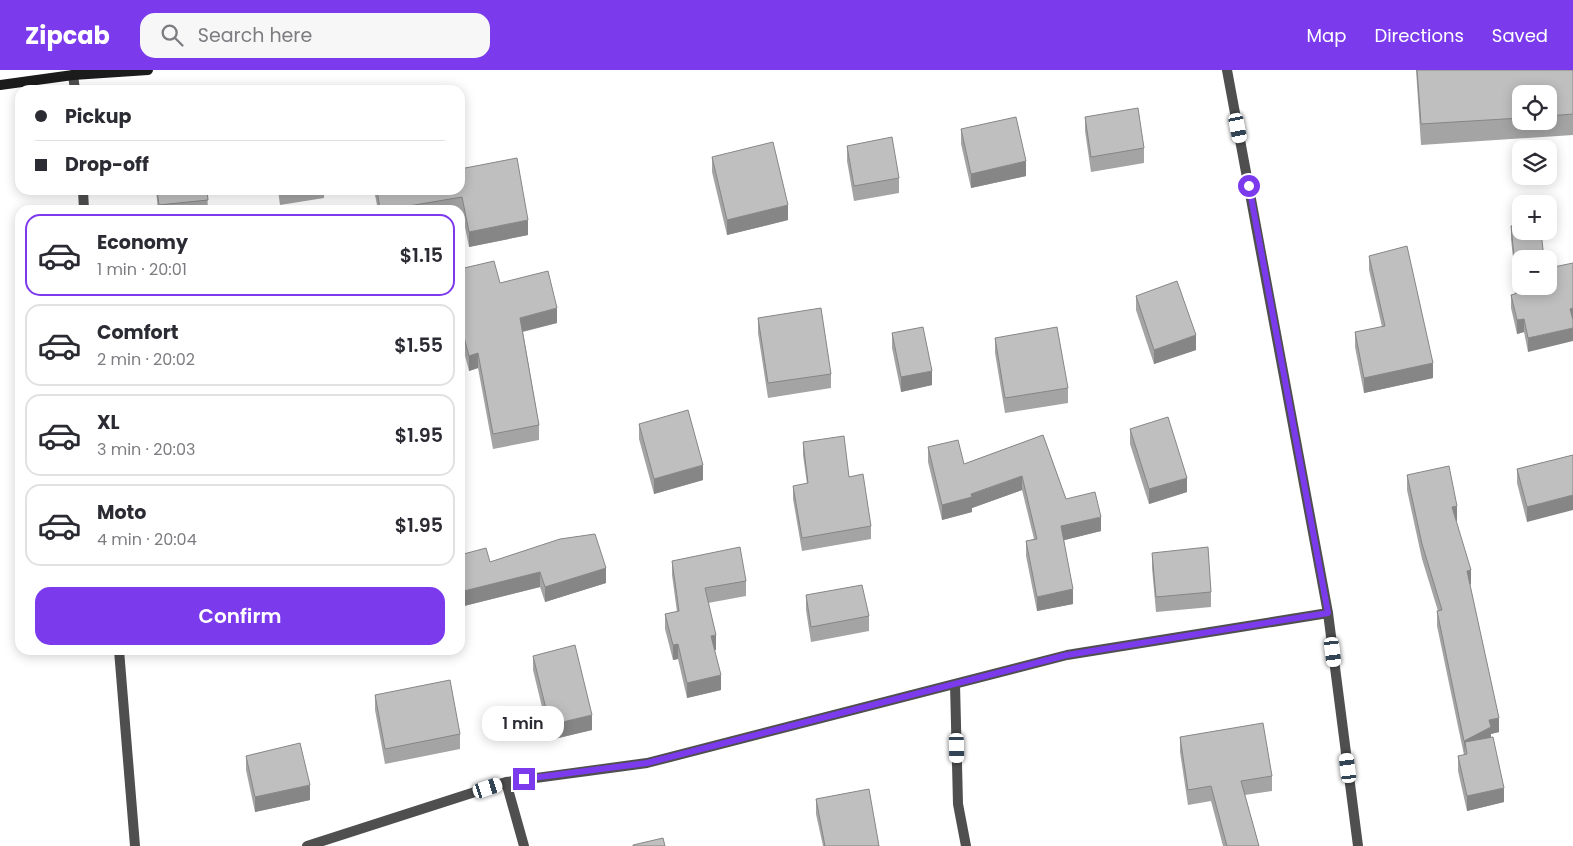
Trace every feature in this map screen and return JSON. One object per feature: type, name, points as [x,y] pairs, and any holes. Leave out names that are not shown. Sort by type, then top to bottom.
[{"type":"main road","points":[[0,84],[73,75],[148,70]]},
{"type":"street","points":[[1227,70],[1328,613],[1358,846]]},
{"type":"street","points":[[73,75],[74,85]]},
{"type":"street","points":[[308,846],[506,782],[647,763],[1067,655],[1328,613]]},
{"type":"street","points":[[119,655],[134,846]]},
{"type":"street","points":[[955,684],[958,804],[966,846]]},
{"type":"street","points":[[506,782],[524,846]]},
{"type":"building","points":[[1417,70],[1573,70],[1573,114],[1557,115],[1557,85],[1512,85],[1512,119],[1421,124]]},
{"type":"building","points":[[1138,108],[1144,148],[1091,157],[1085,117]]},
{"type":"building","points":[[1016,117],[1026,161],[971,174],[961,129]]},
{"type":"building","points":[[892,137],[899,178],[854,186],[847,146]]},
{"type":"building","points":[[773,142],[788,205],[727,220],[712,157]]},
{"type":"building","points":[[517,158],[528,220],[469,232],[462,197],[415,205],[379,205],[378,195],[465,195],[465,168]]},
{"type":"building","points":[[158,195],[208,195],[208,200],[159,205]]},
{"type":"building","points":[[1512,240],[1542,240],[1543,250],[1513,250]]},
{"type":"building","points":[[1407,246],[1433,363],[1364,378],[1355,332],[1385,326],[1369,256]]},
{"type":"building","points":[[494,261],[500,283],[548,271],[557,308],[520,318],[539,425],[493,434],[478,353],[469,356],[465,341],[465,268]]},
{"type":"building","points":[[1573,263],[1573,308],[1570,309],[1573,328],[1528,338],[1524,319],[1517,320],[1511,295],[1557,295],[1557,266]]},
{"type":"building","points":[[1177,281],[1196,335],[1154,350],[1136,296]]},
{"type":"building","points":[[821,308],[831,374],[768,383],[758,318]]},
{"type":"building","points":[[923,327],[932,371],[901,377],[892,333]]},
{"type":"building","points":[[1057,327],[1068,388],[1005,398],[995,338]]},
{"type":"building","points":[[688,410],[703,465],[654,479],[639,424]]},
{"type":"building","points":[[1168,417],[1187,478],[1149,489],[1130,429]]},
{"type":"building","points":[[1043,435],[1066,499],[1095,492],[1101,517],[1061,526],[1073,589],[1037,597],[1026,541],[1037,539],[1022,476],[971,494],[972,497],[942,505],[928,447],[958,440],[964,464]]},
{"type":"building","points":[[844,436],[849,477],[863,474],[871,526],[802,538],[793,486],[808,483],[803,442]]},
{"type":"building","points":[[1573,455],[1573,495],[1527,507],[1517,469]]},
{"type":"building","points":[[1449,466],[1457,506],[1452,507],[1471,570],[1467,571],[1499,718],[1489,720],[1491,727],[1464,741],[1437,611],[1442,610],[1422,544],[1407,475]]},
{"type":"building","points":[[595,534],[606,568],[545,587],[540,572],[465,591],[465,554],[486,548],[490,562],[560,539]]},
{"type":"building","points":[[740,547],[746,581],[705,588],[716,635],[711,636],[721,675],[687,683],[678,644],[673,645],[665,614],[679,611],[672,561]]},
{"type":"building","points":[[1208,547],[1211,592],[1156,597],[1152,553]]},
{"type":"building","points":[[862,585],[869,616],[811,627],[806,595]]},
{"type":"building","points":[[575,645],[592,715],[550,725],[533,656]]},
{"type":"building","points":[[450,680],[460,734],[385,749],[375,695]]},
{"type":"building","points":[[1263,723],[1272,776],[1241,781],[1259,846],[1227,846],[1211,786],[1188,790],[1180,737]]},
{"type":"building","points":[[1493,737],[1504,788],[1467,796],[1458,756],[1467,754],[1465,742]]},
{"type":"building","points":[[300,743],[310,785],[255,797],[246,756]]},
{"type":"building","points":[[869,789],[879,846],[825,846],[816,799]]},
{"type":"building","points":[[663,838],[665,846],[633,846],[633,845]]},
{"type":"route","points":[[524,779],[647,763],[1067,655],[1328,613],[1249,186]]}]
